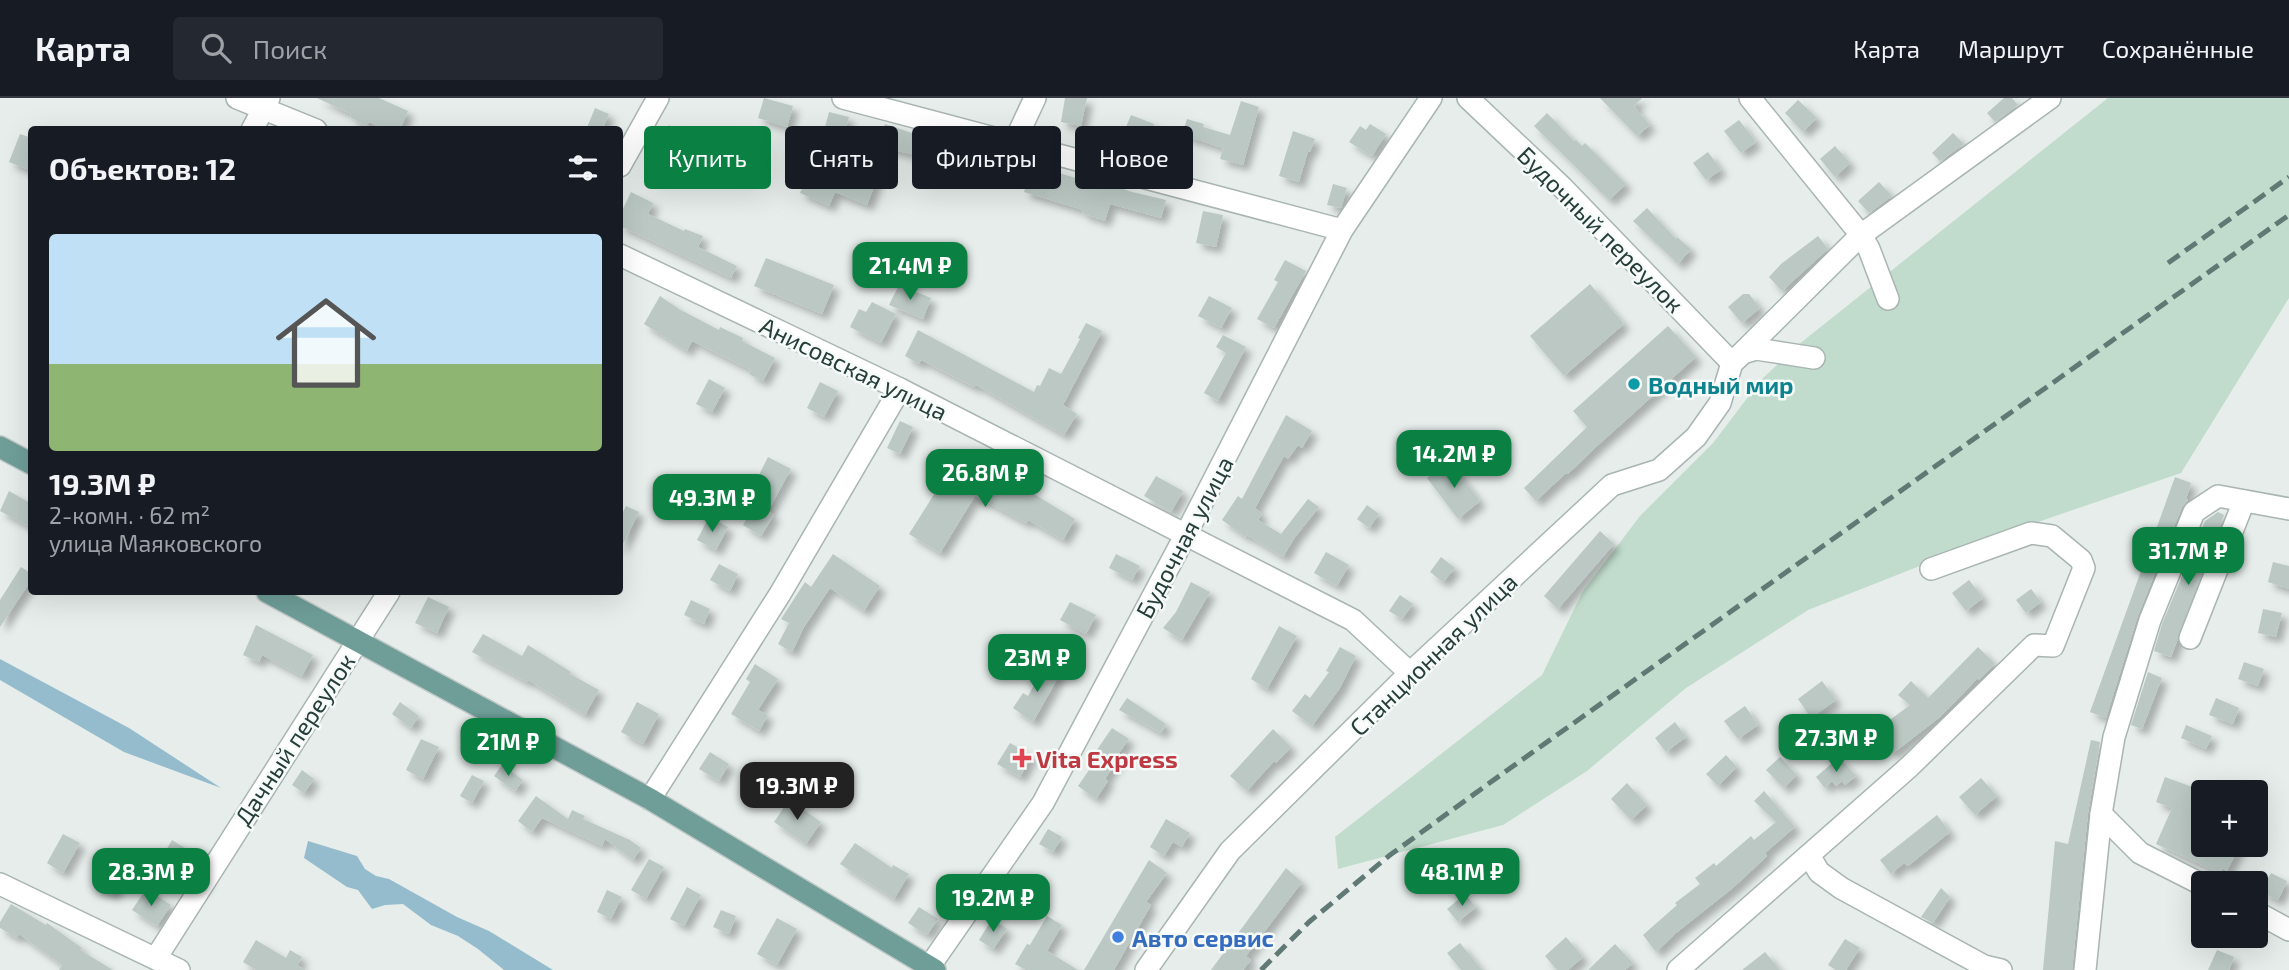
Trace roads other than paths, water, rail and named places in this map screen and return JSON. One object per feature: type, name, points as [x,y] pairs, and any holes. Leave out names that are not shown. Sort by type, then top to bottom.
[{"type":"main road","points":[[0,447],[28,462]]},
{"type":"main road","points":[[273,595],[649,799],[930,969]]},
{"type":"street","points":[[237,98],[266,103],[309,126]]},
{"type":"street","points":[[623,161],[658,98]]},
{"type":"street","points":[[843,98],[949,126]]},
{"type":"street","points":[[1022,126],[1035,98]]},
{"type":"street","name":"Будочная улица","points":[[930,969],[1043,803],[1185,536],[1342,230],[1431,98]]},
{"type":"street","name":"Будочный переулок","points":[[1468,98],[1562,187],[1732,363]]},
{"type":"street","points":[[1750,98],[1861,235],[1888,299]]},
{"type":"street","name":"Станционная улица","points":[[1146,970],[1230,851],[1410,673],[1612,485],[1660,470],[1696,437],[1720,403],[1732,363],[1861,235],[2050,98]]},
{"type":"street","points":[[254,126],[266,103]]},
{"type":"street","points":[[1061,155],[1342,230]]},
{"type":"street","name":"Анисовская улица","points":[[623,256],[900,389],[1353,620],[1410,673]]},
{"type":"street","points":[[1732,363],[1743,353],[1756,349],[1814,358]]},
{"type":"street","points":[[649,799],[779,594],[900,389]]},
{"type":"street","points":[[2085,970],[2101,814],[2114,737],[2150,620],[2194,512],[2218,496],[2289,509]]},
{"type":"street","points":[[2190,638],[2244,501]]},
{"type":"street","points":[[1678,970],[1909,767],[2035,645],[2053,646],[2084,568],[2081,560],[2052,536],[2031,533],[1931,569]]},
{"type":"street","name":"Дачный переулок","points":[[156,958],[386,595]]},
{"type":"street","points":[[2101,814],[2140,853],[2191,879]]},
{"type":"street","points":[[1809,855],[1819,872],[1841,888],[1984,966],[2001,970]]},
{"type":"street","points":[[0,884],[178,970]]},
{"type":"street","points":[[2268,919],[2289,930]]},
{"type":"water","points":[[0,659],[129,728],[221,788],[124,752],[0,680]]},
{"type":"water","points":[[308,841],[357,856],[365,869],[376,876],[389,879],[457,917],[489,931],[553,970],[504,970],[478,949],[458,936],[431,925],[403,904],[372,909],[358,890],[347,887],[304,858]]},
{"type":"railway","points":[[2168,263],[2289,177]]},
{"type":"railway","points":[[1261,970],[1309,922],[1390,855],[2289,215]]},
{"type":"place","name":"Водный мир","points":[[1634,384]]},
{"type":"place","name":"Vita Express","points":[[1022,758]]},
{"type":"place","name":"Авто сервис","points":[[1118,937]]}]
